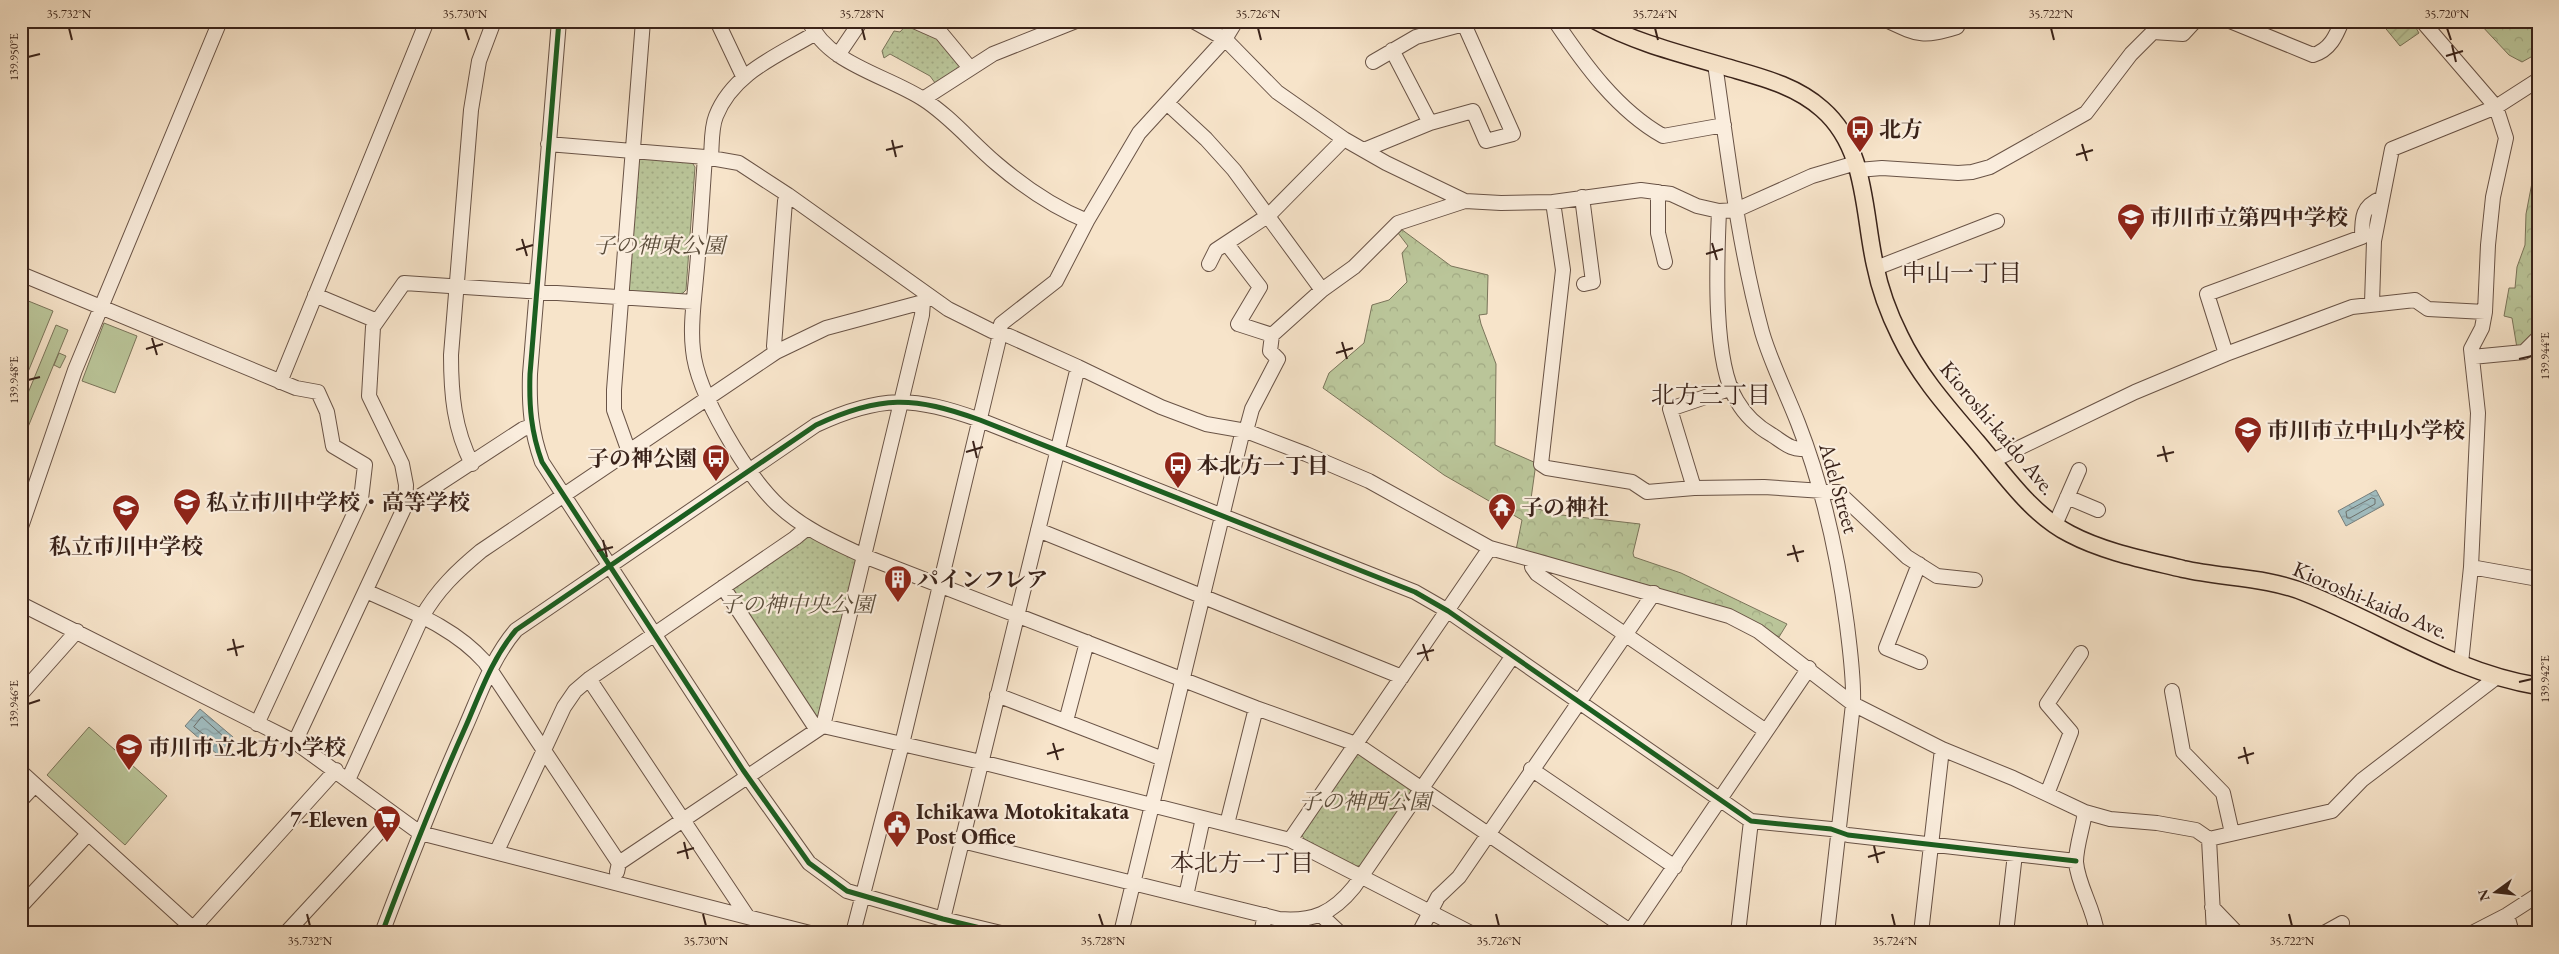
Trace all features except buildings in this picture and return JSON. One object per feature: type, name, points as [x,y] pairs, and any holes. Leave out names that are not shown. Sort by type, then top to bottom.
[{"type":"main road","name":"Kioroshi-kaido Ave.","points":[[1596,21],[1622,34],[1771,80],[1798,92],[1821,108],[1845,135],[1857,166],[1876,268],[1889,310],[1904,345],[1929,383],[1992,461],[2030,504],[2055,525],[2091,543],[2185,569],[2289,587],[2461,663],[2497,677],[2538,686]]},
{"type":"street","points":[[21,527],[75,370],[220,21]]},
{"type":"street","points":[[280,382],[427,21]]},
{"type":"street","points":[[472,464],[456,423],[451,393],[451,355],[458,286],[470,110],[478,61],[494,21]]},
{"type":"street","points":[[559,21],[530,374],[529,409],[542,462],[608,566],[748,777],[809,863],[847,891],[864,898],[986,931],[1001,933]]},
{"type":"street","points":[[629,452],[614,410],[643,21]]},
{"type":"street","points":[[718,21],[743,76]]},
{"type":"street","points":[[914,21],[941,33],[970,68]]},
{"type":"street","points":[[923,99],[993,54],[1076,21]]},
{"type":"street","points":[[1193,21],[1225,39],[1278,92],[1344,139],[1465,201]]},
{"type":"street","points":[[853,933],[864,898],[941,584],[1001,324],[1056,281],[1087,221],[1139,133],[1225,39],[1236,21]]},
{"type":"street","points":[[1555,21],[1599,80],[1632,116],[1650,129],[1663,136],[1724,125]]},
{"type":"street","points":[[1888,21],[1912,32],[1930,35],[1957,27]]},
{"type":"street","points":[[1121,933],[1221,515],[1244,431],[1252,409],[1278,359],[1270,351],[1272,335],[1322,290],[1354,267],[1398,223],[1465,201],[1494,203],[1553,202],[1640,190],[1671,194],[1697,206],[1719,211],[1736,210],[1812,176],[1857,166],[1958,173],[1990,168],[2086,113],[2131,54],[2153,32],[2183,34],[2195,21]]},
{"type":"street","points":[[2230,21],[2313,55],[2320,53],[2334,40],[2342,21]]},
{"type":"street","points":[[2422,21],[2496,106],[2506,138],[2493,197],[2488,245],[2485,312],[2482,328],[2471,349],[2478,413],[2471,567],[2461,663]]},
{"type":"street","points":[[838,54],[858,22]]},
{"type":"street","points":[[1364,150],[1430,123],[1473,111],[1486,141],[1513,134],[1464,24],[1427,28],[1373,62]]},
{"type":"street","points":[[1087,221],[1069,214],[1030,189],[997,164],[923,99],[828,49],[812,28],[743,76],[726,96],[715,117],[708,158],[693,302],[693,350],[699,381],[706,399],[762,489],[780,507],[808,528],[864,556],[941,584],[1182,680],[1356,744],[1630,932],[1809,668]]},
{"type":"street","points":[[1392,50],[1430,123]]},
{"type":"street","name":"Adel Street","points":[[1715,64],[1736,210],[1770,357],[1806,448],[1819,489],[1832,535],[1844,601],[1854,681],[1853,704],[1827,933]]},
{"type":"street","points":[[2372,303],[2374,241],[2392,149],[2496,106],[2538,80]]},
{"type":"street","points":[[1167,103],[1206,139],[1269,215],[1322,290]]},
{"type":"street","points":[[1209,264],[1216,250],[1269,215],[1344,139]]},
{"type":"street","points":[[548,144],[708,158],[739,163],[788,195],[926,300],[1078,367],[1161,407],[1206,424],[1244,431],[1369,481],[1490,548],[1654,593],[1729,616],[1758,631],[1809,668],[1853,704],[1942,750],[2085,812],[2110,820],[2157,823],[2196,830],[2209,839],[2332,811],[2362,780],[2497,677]]},
{"type":"street","points":[[1658,192],[1658,233],[1666,262]]},
{"type":"street","points":[[776,352],[774,346],[785,201],[788,195]]},
{"type":"street","points":[[1582,198],[1593,282],[1584,284]]},
{"type":"street","points":[[2226,354],[2207,294],[2362,237],[2362,216],[2366,207],[2382,198]]},
{"type":"street","points":[[1553,202],[1563,270],[1541,464],[1547,468],[1632,482],[1648,492],[1694,488],[1819,489],[1838,492],[1902,552],[1937,576],[1975,580]]},
{"type":"street","points":[[1719,211],[1716,274],[1724,367],[1736,400],[1757,426],[1796,450],[1806,448]]},
{"type":"street","points":[[1876,268],[1996,221]]},
{"type":"street","points":[[1227,244],[1260,288],[1238,324],[1272,335]]},
{"type":"street","points":[[21,274],[280,382],[296,388],[318,392],[327,412],[333,446],[365,465],[362,499],[258,724]]},
{"type":"street","points":[[295,742],[405,506],[406,485],[402,464],[369,396],[373,327],[404,283],[693,302]]},
{"type":"street","points":[[316,295],[378,321]]},
{"type":"street","points":[[348,780],[431,601],[459,570],[481,551],[776,352],[826,328],[926,300]]},
{"type":"street","points":[[619,864],[820,728],[926,300]]},
{"type":"street","points":[[1992,461],[2125,397],[2226,354],[2352,307],[2372,303],[2415,300],[2428,309],[2485,312]]},
{"type":"street","points":[[2472,357],[2524,352],[2538,338]]},
{"type":"street","points":[[943,919],[1078,367]]},
{"type":"street","points":[[1694,488],[1670,408],[1732,388]]},
{"type":"street","points":[[382,933],[420,833],[490,670],[508,640],[523,623],[808,431],[834,417],[869,405],[900,401],[939,406],[980,420],[1415,592],[1448,611],[1751,821],[1831,829],[1848,835],[2076,861]]},
{"type":"street","points":[[405,506],[523,429],[532,426]]},
{"type":"street","points":[[2055,525],[2079,470]]},
{"type":"street","points":[[2067,497],[2098,510]]},
{"type":"street","points":[[497,851],[564,707],[575,691],[654,633],[796,538],[808,528]]},
{"type":"street","points":[[1038,530],[1402,677]]},
{"type":"street","points":[[1290,840],[1490,548]]},
{"type":"street","points":[[1533,560],[1532,567],[1537,574],[1624,636],[1766,731]]},
{"type":"street","points":[[1919,564],[1886,648],[1920,662]]},
{"type":"street","points":[[2471,567],[2538,579]]},
{"type":"street","points":[[723,587],[820,728],[981,762],[1290,840],[1471,933]]},
{"type":"street","points":[[366,591],[440,625],[466,642],[490,670],[619,864],[616,882]]},
{"type":"street","points":[[1418,933],[1438,897],[1459,877],[1531,769],[1654,593]]},
{"type":"street","points":[[21,604],[295,742],[420,833],[497,851],[810,933]]},
{"type":"street","points":[[21,694],[77,631]]},
{"type":"street","points":[[1066,721],[1087,642]]},
{"type":"street","points":[[2047,794],[2071,732],[2047,704],[2081,653]]},
{"type":"street","points":[[962,841],[1265,915],[1298,920],[1321,915],[1343,901],[1361,877],[1512,657]]},
{"type":"street","points":[[589,679],[747,916]]},
{"type":"street","points":[[2172,692],[2183,752],[2223,793],[2232,833]]},
{"type":"street","points":[[997,695],[1162,759]]},
{"type":"street","points":[[1227,824],[1256,708]]},
{"type":"street","points":[[1921,933],[1942,750]]},
{"type":"street","points":[[1531,769],[1675,867]]},
{"type":"street","points":[[21,772],[193,931],[336,770]]},
{"type":"street","points":[[21,800],[35,785]]},
{"type":"street","points":[[2085,812],[2076,861],[2095,919],[2097,933]]},
{"type":"street","points":[[286,933],[395,815]]},
{"type":"street","points":[[1186,896],[1203,818]]},
{"type":"street","points":[[1738,933],[1751,821]]},
{"type":"street","points":[[21,906],[88,834]]},
{"type":"street","points":[[2209,839],[2214,933]]},
{"type":"street","points":[[2006,933],[2015,854]]},
{"type":"street","points":[[2472,933],[2538,895]]},
{"type":"street","points":[[2212,907],[2237,933]]},
{"type":"street","points":[[1261,933],[1265,915]]},
{"type":"street","points":[[1321,915],[1340,933]]},
{"type":"street","points":[[2506,915],[2512,933]]},
{"type":"street","points":[[2324,933],[2342,923]]},
{"type":"green space","points":[[2385,21],[2412,21],[2419,33],[2400,46],[2382,24]]},
{"type":"green space","points":[[2481,21],[2538,21],[2538,53],[2522,62],[2509,55],[2480,24]]},
{"type":"green space","points":[[909,22],[940,35],[967,67],[938,87],[930,76],[890,54],[884,58],[882,51],[894,31],[900,32]]},
{"type":"green space","name":"子の神東公園","points":[[642,156],[691,161],[695,167],[686,290],[682,294],[631,292],[626,286],[637,160]]},
{"type":"green space","points":[[2535,167],[2538,168],[2538,334],[2517,348],[2512,318],[2504,316],[2509,288],[2515,288],[2517,267],[2525,245],[2526,214]]},
{"type":"green space","points":[[1401,229],[1451,266],[1488,275],[1487,314],[1479,315],[1496,364],[1495,445],[1536,463],[1530,506],[1553,514],[1640,524],[1633,553],[1634,557],[1681,573],[1787,624],[1779,637],[1706,603],[1630,580],[1516,550],[1522,520],[1444,475],[1323,388],[1329,373],[1364,343],[1372,305],[1389,300],[1407,282],[1402,253],[1408,246],[1398,233]]},
{"type":"green space","points":[[21,298],[53,311],[21,389]]},
{"type":"green space","points":[[104,323],[137,336],[115,393],[82,381]]},
{"type":"green space","points":[[56,325],[68,330],[21,444],[21,410]]},
{"type":"green space","points":[[59,353],[66,356],[60,368],[54,365]]},
{"type":"green space","name":"子の神中央公園","points":[[806,535],[858,558],[818,721],[733,594],[734,587]]},
{"type":"green space","points":[[89,727],[167,796],[125,845],[47,775]]},
{"type":"green space","name":"子の神西公園","points":[[1356,748],[1414,788],[1362,865],[1354,867],[1304,839],[1301,833]]},
{"type":"water","points":[[2376,490],[2384,505],[2346,526],[2338,511]]},
{"type":"water","points":[[200,709],[233,737],[218,755],[185,726]]},
{"type":"cycle path","points":[[559,21],[530,374],[532,419],[535,440],[542,462],[743,770],[809,863],[847,891],[943,919],[1001,933]]},
{"type":"cycle path","points":[[382,933],[432,804],[481,689],[500,652],[516,630],[816,425],[859,408],[897,402],[936,406],[980,420],[1415,592],[1448,611],[1751,821],[1831,829],[1848,835],[2076,861]]},
{"type":"place","name":"北方","points":[[1860,153]]},
{"type":"place","name":"市川市立第四中学校","points":[[2131,241]]},
{"type":"place","name":"市川市立中山小学校","points":[[2248,454]]},
{"type":"place","name":"子の神公園","points":[[716,482]]},
{"type":"place","name":"本北方一丁目","points":[[1178,489]]},
{"type":"place","name":"私立市川中学校・高等学校","points":[[187,526]]},
{"type":"place","name":"子の神社","points":[[1502,531]]},
{"type":"place","name":"私立市川中学校","points":[[126,532]]},
{"type":"place","name":"パインフレア","points":[[898,603]]},
{"type":"place","name":"市川市立北方小学校","points":[[129,771]]},
{"type":"place","name":"7-Eleven","points":[[387,843]]},
{"type":"place","name":"Ichikawa Motokitakata Post Office","points":[[897,848]]},
{"type":"district","name":"中山一丁目","points":[[1962,272]]},
{"type":"district","name":"北方三丁目","points":[[1711,394]]},
{"type":"district","name":"本北方一丁目","points":[[1242,862]]}]
